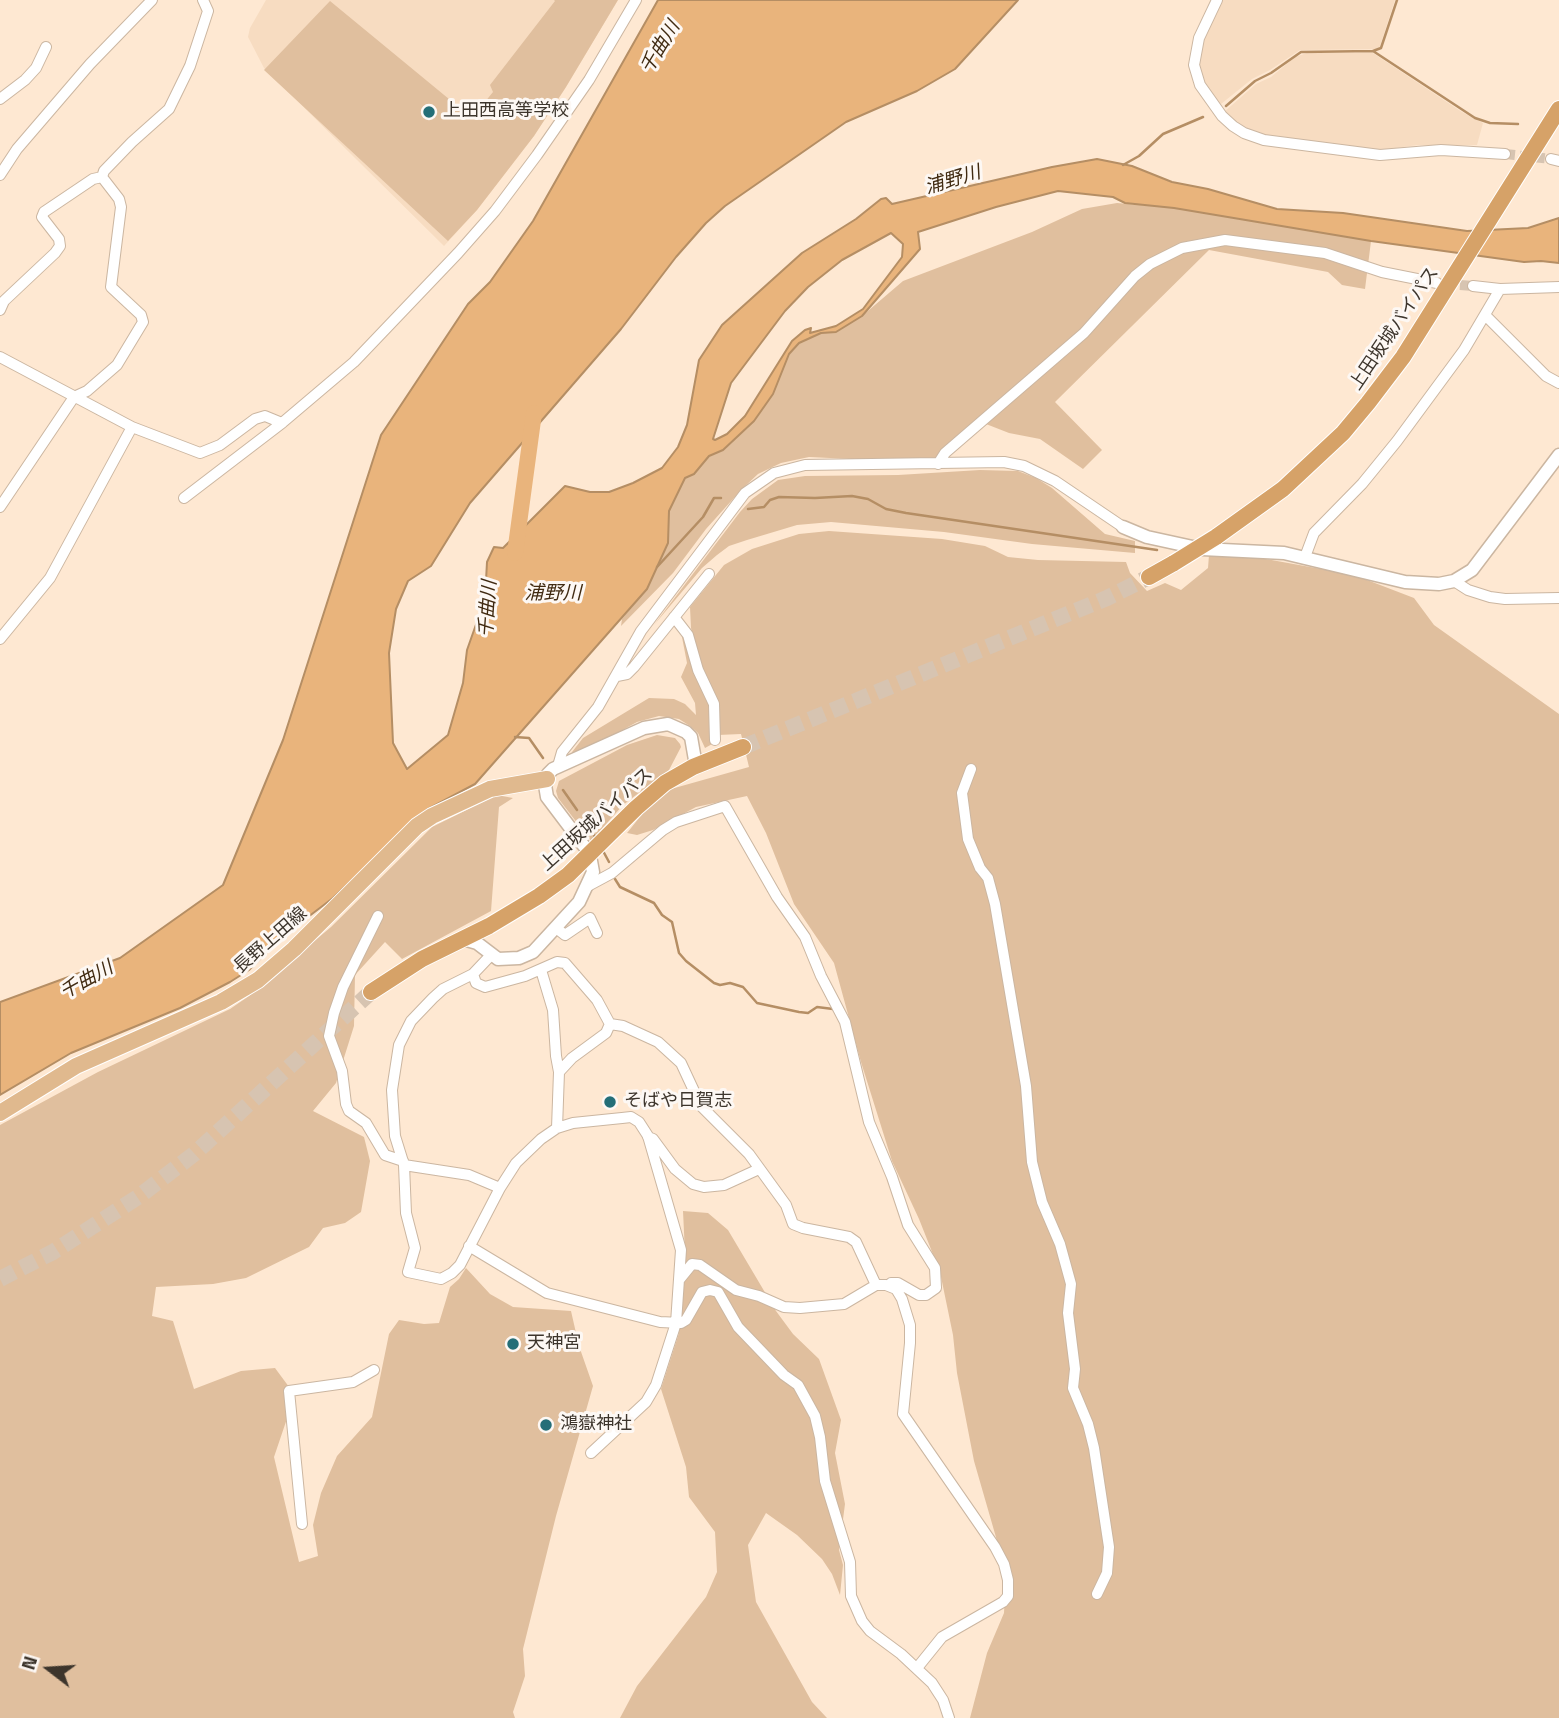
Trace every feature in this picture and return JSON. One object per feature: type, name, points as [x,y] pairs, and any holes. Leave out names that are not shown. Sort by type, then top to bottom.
[{"type":"highway","name":"上田坂城バイパス","points":[[1149,577],[1216,537],[1283,489],[1343,433],[1404,357],[1559,109]]},
{"type":"highway","name":"上田坂城バイパス","points":[[371,992],[422,958],[489,926],[539,897],[568,875],[655,791],[693,766],[743,747]]},
{"type":"main road","name":"長野上田線","points":[[0,1113],[76,1066],[221,1002],[258,980],[295,949],[417,826],[432,816],[491,789],[547,779]]},
{"type":"street","points":[[0,175],[17,149],[90,64],[152,0]]},
{"type":"street","points":[[102,177],[132,142],[169,109],[190,66],[208,12],[203,0]]},
{"type":"street","points":[[184,498],[282,423],[354,362],[495,211],[565,116],[636,0]]},
{"type":"street","points":[[1217,0],[1199,38],[1194,65],[1200,85],[1233,127],[1265,140],[1380,155],[1441,150],[1505,154]]},
{"type":"street","points":[[0,99],[36,68],[46,47]]},
{"type":"street","points":[[0,310],[4,301],[60,246],[59,239],[42,217],[44,212],[93,179],[102,177]]},
{"type":"street","points":[[0,507],[74,397],[87,391],[117,365],[143,322],[141,315],[111,287],[121,207],[119,199],[102,177]]},
{"type":"street","points":[[938,464],[955,444],[1084,333],[1135,276],[1150,264],[1182,248],[1225,240],[1312,251],[1340,257],[1396,276],[1437,283]]},
{"type":"street","points":[[1473,286],[1500,289],[1559,287]]},
{"type":"street","points":[[1305,557],[1314,533],[1362,484],[1397,441],[1464,350],[1500,289]]},
{"type":"street","points":[[1486,316],[1546,376],[1559,383]]},
{"type":"street","points":[[0,357],[132,427],[200,453],[220,445],[255,419],[265,416],[282,423]]},
{"type":"street","points":[[0,639],[50,578],[132,427]]},
{"type":"street","points":[[558,766],[562,752],[598,707],[641,631],[733,507],[758,482],[774,473],[805,465],[987,461],[1024,466],[1055,481],[1123,527],[1147,537],[1202,549],[1265,551],[1305,557],[1405,582],[1439,584],[1454,581],[1472,569],[1559,455]]},
{"type":"street","points":[[617,676],[627,674],[634,667],[709,574]]},
{"type":"street","points":[[1454,581],[1468,590],[1490,597],[1559,598]]},
{"type":"street","points":[[674,617],[688,635],[698,670],[714,704],[715,740]]},
{"type":"street","points":[[584,846],[550,804],[545,792],[548,774],[558,766],[658,724],[678,727],[686,732],[693,744],[693,766]]},
{"type":"street","points":[[693,744],[716,757]]},
{"type":"street","points":[[971,769],[962,793],[968,838],[980,868],[988,878],[995,904],[1026,1087],[1032,1162],[1037,1185],[1060,1244],[1071,1284],[1068,1313],[1075,1369],[1073,1388],[1088,1424],[1094,1448],[1109,1547],[1107,1573],[1097,1594]]},
{"type":"street","points":[[586,887],[612,873],[676,822],[725,806],[777,897],[802,931],[845,1022],[869,1122],[892,1177],[908,1226],[935,1268],[936,1288],[926,1295],[913,1293],[898,1283],[881,1285],[844,1304],[792,1308],[736,1290],[700,1265],[692,1265],[679,1280]]},
{"type":"street","points":[[463,939],[477,943],[498,959],[519,958],[533,952],[579,902],[593,872],[590,861]]},
{"type":"street","points":[[378,916],[343,987],[329,1036],[342,1071],[349,1111],[366,1123],[385,1155],[403,1163],[469,1175],[500,1188]]},
{"type":"street","points":[[556,928],[565,934],[590,918],[597,933]]},
{"type":"street","points":[[489,926],[485,943],[492,954]]},
{"type":"street","points":[[492,954],[473,974],[443,989],[411,1021],[402,1035],[396,1055],[396,1076],[392,1090],[395,1136],[403,1163],[407,1213],[415,1248],[408,1272],[441,1279],[452,1273],[460,1265],[468,1246],[516,1163],[557,1128],[631,1117],[639,1122],[648,1136],[681,1250],[676,1323],[656,1385],[646,1402],[591,1453]]},
{"type":"street","points":[[473,974],[476,983],[485,987],[541,970],[557,962],[565,963],[597,1000],[610,1024],[631,1029],[658,1042],[681,1063],[701,1106],[744,1147],[786,1205],[796,1227],[849,1237],[856,1242],[881,1285],[896,1289],[902,1299],[911,1343],[903,1414],[995,1546],[1008,1580],[1008,1596],[1003,1602],[942,1637],[917,1668]]},
{"type":"street","points":[[541,970],[553,1010],[559,1072],[557,1128]]},
{"type":"street","points":[[559,1072],[572,1058],[606,1033],[610,1024]]},
{"type":"street","points":[[648,1136],[675,1169],[693,1184],[704,1187],[724,1185],[759,1169]]},
{"type":"street","points":[[468,1246],[547,1293],[636,1316],[676,1323],[686,1320],[702,1292],[718,1292],[738,1327],[774,1365],[798,1385],[807,1399],[818,1425],[825,1481],[850,1562],[852,1597],[862,1621],[870,1631],[917,1668],[938,1691],[949,1718]]},
{"type":"street","points":[[302,1524],[289,1391],[353,1382],[374,1370]]},
{"type":"shaded area","name":"上田西高等学校","points":[[266,0],[618,0],[534,136],[477,210],[444,246],[264,68],[248,37],[250,28]]},
{"type":"shaded area","name":"上田西高等学校","points":[[554,0],[618,0],[534,136],[477,210],[448,241],[264,70],[330,1],[472,118],[493,92],[490,85]]},
{"type":"shaded area","points":[[1220,0],[1395,0],[1379,49],[1300,50],[1252,79],[1221,104],[1203,84],[1199,75],[1198,50]]},
{"type":"shaded area","points":[[1307,53],[1373,53],[1483,123],[1477,145],[1418,145],[1380,150],[1266,136],[1234,123],[1224,112],[1256,84],[1271,77],[1295,57]]},
{"type":"shaded area","points":[[1117,203],[1174,208],[1371,241],[1365,289],[1342,285],[1328,272],[1209,250],[1055,402],[1102,450],[1083,469],[1040,439],[1009,433],[986,424],[953,453],[927,460],[809,457],[781,463],[758,474],[742,489],[706,529],[673,573],[621,626],[622,619],[647,589],[668,543],[669,511],[685,477],[694,474],[709,455],[723,450],[773,394],[789,354],[799,343],[821,333],[836,332],[862,316],[903,281],[1032,232],[1082,209]]},
{"type":"shaded area","points":[[980,470],[1018,471],[1036,478],[1052,488],[1105,534],[1135,541],[1135,553],[831,522],[797,525],[729,546],[702,568],[654,625],[740,512],[752,499],[778,480],[805,476],[898,475]]},
{"type":"shaded area","points":[[829,531],[942,539],[985,546],[1008,557],[1126,562],[1130,573],[1147,591],[1165,583],[1181,590],[1208,568],[1209,555],[1266,559],[1354,575],[1414,598],[1434,625],[1559,714],[1559,1718],[970,1718],[987,1653],[1004,1613],[1006,1572],[974,1461],[940,1272],[892,1161],[834,963],[794,904],[766,833],[747,796],[696,807],[653,830],[637,835],[627,833],[643,813],[671,789],[749,767],[741,734],[718,735],[691,628],[690,607],[724,565],[752,549],[799,534]]},
{"type":"shaded area","points":[[681,632],[712,705],[714,743],[705,748],[698,733],[690,726],[679,719],[659,716],[637,722],[588,749],[572,754],[583,738],[649,698],[674,699],[685,704],[696,715],[695,703],[681,677],[687,663]]},
{"type":"shaded area","points":[[657,735],[675,738],[680,744],[669,770],[623,805],[591,841],[558,798],[556,791],[559,781],[627,745]]},
{"type":"shaded area","points":[[497,795],[513,798],[499,807],[491,911],[402,959],[385,942],[355,975],[354,1026],[336,1083],[313,1111],[364,1137],[370,1161],[361,1212],[345,1223],[323,1228],[309,1247],[246,1278],[213,1284],[156,1287],[152,1316],[173,1321],[194,1389],[241,1371],[275,1368],[295,1395],[274,1457],[299,1562],[318,1556],[313,1525],[321,1493],[337,1456],[372,1417],[389,1334],[399,1320],[424,1324],[439,1323],[450,1287],[466,1268],[490,1294],[513,1307],[571,1311],[579,1346],[593,1386],[556,1516],[523,1649],[525,1676],[513,1712],[515,1718],[0,1718],[0,1125],[98,1072],[230,1009],[331,927],[432,827]]},
{"type":"shaded area","points":[[683,1211],[708,1213],[728,1230],[776,1311],[793,1334],[819,1359],[841,1420],[835,1453],[845,1504],[839,1550],[843,1565],[840,1595],[832,1574],[822,1559],[797,1535],[766,1513],[748,1545],[756,1602],[812,1702],[827,1718],[620,1718],[637,1686],[706,1597],[717,1572],[715,1532],[689,1497],[686,1467],[661,1389],[679,1333],[685,1253]]},
{"type":"water","name":"浦野川","points":[[658,0],[1018,0],[955,69],[917,91],[846,122],[725,206],[706,223],[676,257],[621,329],[470,503],[431,566],[408,581],[396,609],[389,653],[393,743],[407,769],[448,735],[463,683],[467,650],[485,599],[487,562],[494,547],[503,548],[565,486],[590,492],[609,492],[662,468],[678,447],[687,425],[699,360],[722,325],[802,253],[856,219],[881,199],[886,198],[892,204],[1097,159],[1132,166],[1172,182],[1208,189],[1277,209],[1343,213],[1467,231],[1528,228],[1559,218],[1559,263],[1524,262],[1371,241],[1174,208],[1125,203],[1113,197],[1058,191],[918,232],[920,249],[862,316],[836,332],[821,333],[799,343],[789,354],[773,394],[754,421],[723,450],[709,456],[694,474],[685,478],[669,511],[668,543],[647,589],[475,784],[428,809],[333,898],[283,936],[249,970],[180,1008],[71,1053],[0,1095],[0,1002],[120,958],[223,885],[283,740],[381,435],[468,304],[490,282],[533,221]],"holes":[[[891,233],[903,244],[902,257],[863,309],[836,326],[810,333],[811,328],[805,330],[792,341],[745,416],[727,434],[713,439],[731,383],[785,311],[808,287],[842,260]]]},
{"type":"waterway","points":[[1373,51],[1381,48],[1397,0]]},
{"type":"waterway","points":[[1226,106],[1255,81],[1301,52],[1373,51],[1475,118],[1490,123],[1518,124]]},
{"type":"waterway","points":[[1123,165],[1139,156],[1163,134],[1203,117]]},
{"type":"waterway","name":"千曲川","points":[[515,553],[534,413]]},
{"type":"waterway","points":[[748,509],[764,507],[770,500],[779,497],[852,496],[868,499],[886,509],[906,513],[1157,550]]},
{"type":"waterway","points":[[657,567],[703,517],[714,498],[721,498]]},
{"type":"waterway","points":[[515,737],[529,738],[543,758]]},
{"type":"waterway","points":[[563,790],[577,810]]},
{"type":"waterway","points":[[589,827],[597,840]]},
{"type":"waterway","points":[[602,849],[609,862]]},
{"type":"waterway","points":[[615,879],[620,887],[654,903],[662,915],[672,922],[679,953],[714,983],[730,983],[743,987],[757,1003],[808,1013],[817,1007],[833,1009]]},
{"type":"tunnel","points":[[1505,154],[1551,159]]},
{"type":"tunnel","points":[[1445,284],[1473,286]]},
{"type":"tunnel","points":[[743,747],[1107,598],[1149,577]]},
{"type":"tunnel","points":[[0,1279],[53,1252],[138,1197],[194,1154],[371,992]]},
{"type":"place","name":"上田西高等学校","points":[[429,112]]},
{"type":"place","name":"そばや日賀志","points":[[610,1102]]},
{"type":"place","name":"天神宮","points":[[513,1344]]},
{"type":"place","name":"鴻嶽神社","points":[[546,1425]]}]
